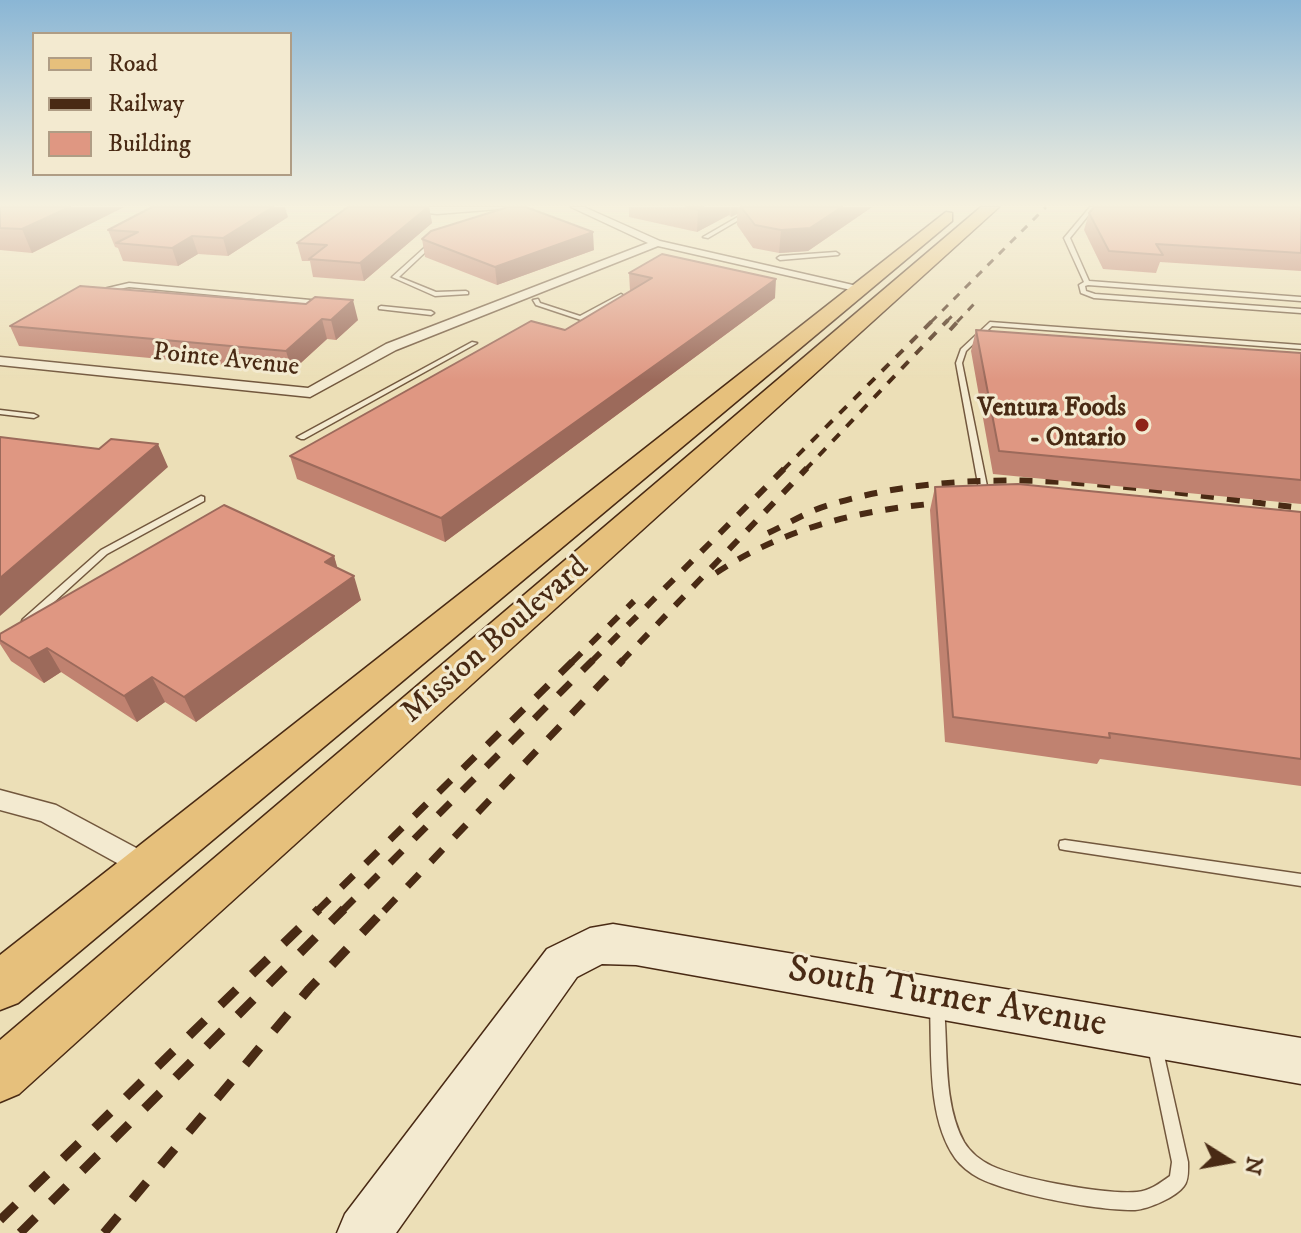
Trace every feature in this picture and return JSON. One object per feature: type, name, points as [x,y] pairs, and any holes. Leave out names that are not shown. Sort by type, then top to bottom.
[{"type":"main road","name":"Mission Boulevard","points":[[0,986],[888,265]]},
{"type":"main road","name":"Mission Boulevard","points":[[0,1075],[925,265]]},
{"type":"street","name":"Pointe Avenue","points":[[0,361],[310,393],[391,347],[602,265]]},
{"type":"street","points":[[754,265],[860,288]]},
{"type":"street","points":[[0,800],[47,812],[146,866]]},
{"type":"street","name":"South Turner Avenue","points":[[364,1233],[562,963],[592,944],[615,943],[654,949],[1301,1061]]},
{"type":"lane","points":[[408,265],[395,277],[435,294],[466,293]]},
{"type":"lane","points":[[1079,265],[1087,283]]},
{"type":"lane","points":[[96,291],[129,285],[336,304]]},
{"type":"lane","points":[[1301,299],[1082,285],[1083,292],[1094,296],[1301,311]]},
{"type":"lane","points":[[536,300],[538,304],[581,318],[621,296]]},
{"type":"lane","points":[[381,308],[431,313]]},
{"type":"lane","points":[[999,489],[983,489],[959,363],[963,350],[990,324],[1301,347]]},
{"type":"lane","points":[[301,437],[474,343]]},
{"type":"lane","points":[[0,412],[34,416]]},
{"type":"lane","points":[[23,625],[104,552],[201,499]]},
{"type":"lane","points":[[1065,845],[1301,880]]},
{"type":"lane","points":[[937,996],[945,1110],[958,1147],[973,1164],[992,1175],[1091,1197],[1137,1201],[1162,1193],[1178,1180],[1180,1162],[1153,1034]]},
{"type":"building","points":[[644,265],[710,265],[776,279],[441,518],[290,456],[531,321],[565,330],[652,278],[629,273]]},
{"type":"building","points":[[80,286],[306,304],[315,297],[353,300],[331,320],[322,319],[286,351],[10,326]]},
{"type":"building","name":"Ventura Foods - Ontario","points":[[976,330],[1301,353],[1301,480],[999,451]]},
{"type":"building","points":[[0,437],[99,449],[111,439],[158,444],[0,578]]},
{"type":"building","points":[[1018,484],[1301,512],[1301,759],[1109,733],[1110,738],[953,717],[935,487]]},
{"type":"building","points":[[224,505],[334,556],[325,562],[354,576],[184,697],[152,677],[124,696],[47,648],[29,658],[0,640],[0,634]]},
{"type":"railway","points":[[20,1233],[988,265]]},
{"type":"railway","points":[[957,322],[974,304]]},
{"type":"railway","points":[[948,320],[954,314]]},
{"type":"railway","points":[[805,470],[948,320]]},
{"type":"railway","points":[[950,330],[959,320]]},
{"type":"railway","points":[[621,662],[807,468]]},
{"type":"railway","points":[[768,533],[829,505],[887,491],[946,483],[1064,482],[1301,508]]},
{"type":"railway","points":[[716,573],[772,542],[830,522],[860,514],[954,502]]},
{"type":"railway","points":[[572,662],[634,601]]},
{"type":"railway","points":[[317,911],[574,660]]},
{"type":"railway","points":[[384,911],[623,660]]},
{"type":"railway","points":[[0,1220],[319,909]]},
{"type":"railway","points":[[104,1233],[309,989],[385,909]]},
{"type":"place","name":"Ventura Foods - Ontario","points":[[1142,425]]}]
